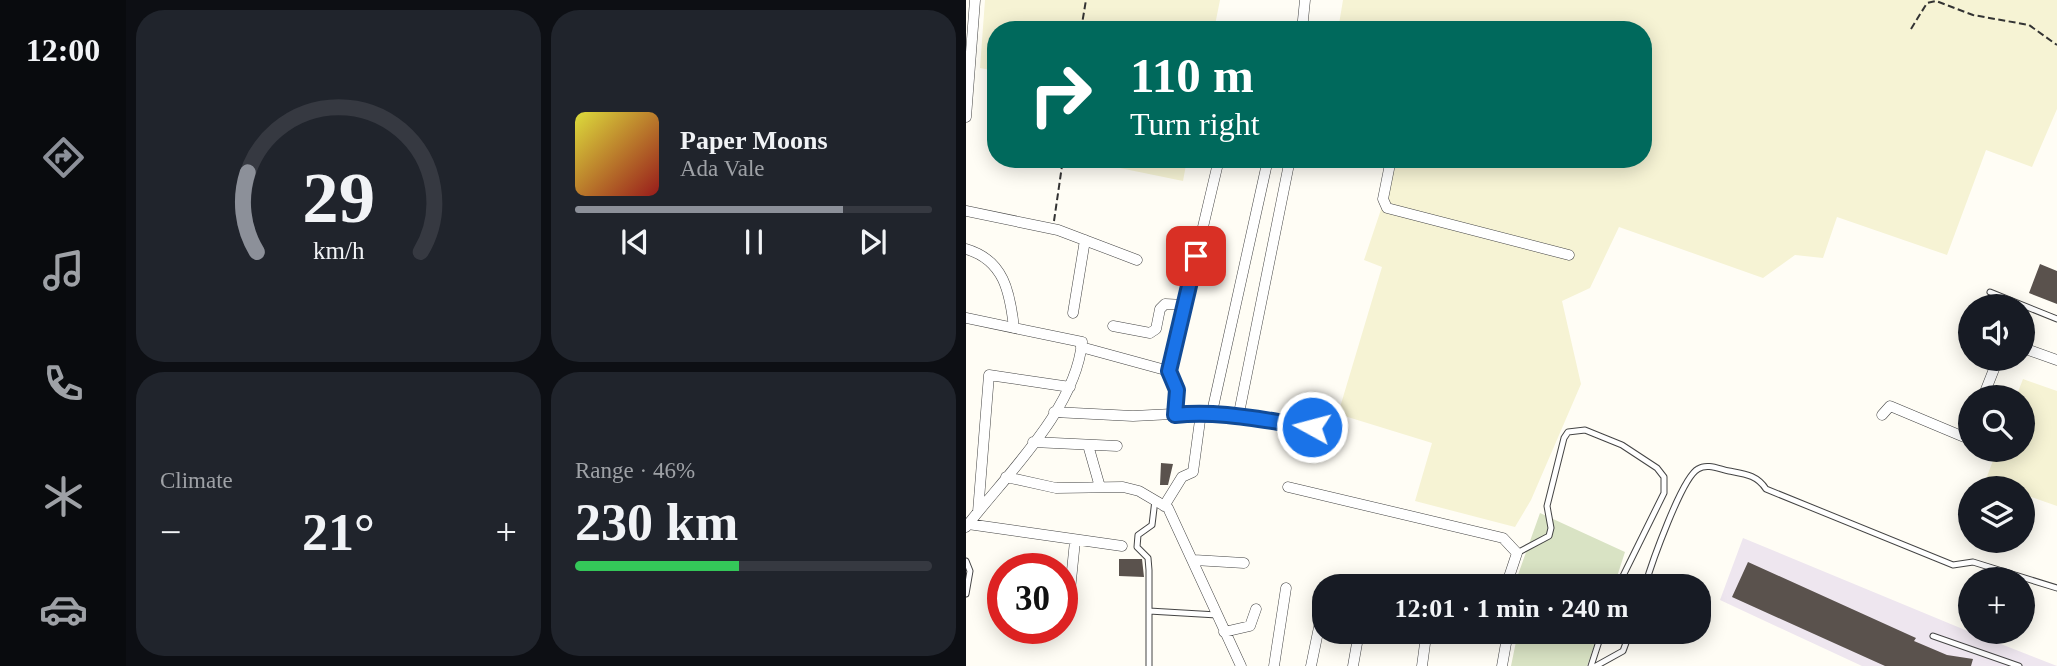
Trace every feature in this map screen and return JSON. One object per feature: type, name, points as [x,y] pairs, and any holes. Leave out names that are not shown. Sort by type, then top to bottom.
[{"type":"street","points":[[966,117],[975,0]]},
{"type":"street","points":[[1303,21],[1305,0]]},
{"type":"street","points":[[1175,415],[1177,390],[1169,371],[1217,168]]},
{"type":"street","points":[[1159,503],[1182,477],[1193,472],[1266,168]]},
{"type":"street","points":[[1238,418],[1288,168]]},
{"type":"street","points":[[1389,168],[1383,199],[1387,208],[1569,255]]},
{"type":"street","points":[[966,211],[1053,229],[1137,260]]},
{"type":"street","points":[[1073,313],[1085,240]]},
{"type":"street","points":[[966,249],[984,254],[994,264],[1009,294],[1014,328]]},
{"type":"street","points":[[1113,326],[1150,333],[1157,329],[1160,309],[1165,304],[1185,305]]},
{"type":"street","points":[[966,318],[1082,342],[1076,376],[1070,387],[1033,442],[967,526]]},
{"type":"street","points":[[1081,347],[1169,371]]},
{"type":"street","points":[[2035,352],[2057,360]]},
{"type":"street","points":[[978,513],[989,375],[1070,387]]},
{"type":"street","points":[[1882,415],[1890,407],[1958,435]]},
{"type":"street","points":[[1054,412],[1175,415],[1207,412],[1312,427]]},
{"type":"street","points":[[1033,442],[1117,446]]},
{"type":"street","points":[[1088,445],[1100,487]]},
{"type":"street","points":[[1006,477],[1056,488],[1123,487],[1159,503],[1194,560],[1241,666]]},
{"type":"street","points":[[1288,487],[1503,538],[1517,553],[1510,574]]},
{"type":"street","points":[[967,526],[1122,546]]},
{"type":"street","points":[[1074,553],[1075,541]]},
{"type":"street","points":[[1194,560],[1244,563]]},
{"type":"street","points":[[1273,666],[1286,587]]},
{"type":"street","points":[[1224,632],[1250,626],[1256,609]]},
{"type":"street","points":[[1311,666],[1316,644]]},
{"type":"street","points":[[1353,666],[1357,644]]},
{"type":"street","points":[[1422,666],[1425,644]]},
{"type":"street","points":[[1502,666],[1506,644]]},
{"type":"lane","points":[[1990,292],[2057,318]]},
{"type":"lane","points":[[1517,553],[1549,536],[1551,528],[1546,506],[1564,438],[1568,432],[1585,430],[1622,445],[1657,468],[1664,477],[1664,493],[1624,574]]},
{"type":"lane","points":[[1649,574],[1659,542],[1688,481],[1694,470],[1705,466],[1754,476],[1766,489],[1953,565],[1973,562],[2057,588]]},
{"type":"lane","points":[[1149,666],[1148,558],[1137,547],[1138,535],[1152,525],[1159,503]]},
{"type":"lane","points":[[966,561],[970,571],[966,594]]},
{"type":"lane","points":[[1149,611],[1217,615]]},
{"type":"lane","points":[[1933,636],[2020,666]]},
{"type":"lane","points":[[1594,666],[1599,644]]},
{"type":"lane","points":[[1594,666],[1623,650],[1625,644]]},
{"type":"path","points":[[1082,21],[1086,0]]},
{"type":"path","points":[[1911,29],[1927,3],[1936,1],[1973,15],[2029,25],[2057,45]]},
{"type":"path","points":[[1053,229],[1062,168]]},
{"type":"shaded area","points":[[985,0],[1220,0],[1216,21],[987,21],[987,69],[980,68]]},
{"type":"shaded area","points":[[1343,0],[2057,0],[2057,109],[2032,167],[1986,150],[1947,255],[1837,217],[1823,258],[1795,255],[1763,278],[1619,227],[1590,288],[1562,301],[1581,384],[1531,500],[1515,527],[1415,501],[1432,443],[1338,414],[1382,267],[1364,260],[1395,168],[1652,168],[1652,21],[1340,21]]},
{"type":"shaded area","points":[[1120,168],[1185,168],[1183,181]]},
{"type":"shaded area","points":[[2023,379],[2057,391],[2057,506],[2035,498],[2035,476],[1987,476],[1992,462],[2035,462],[2035,385],[2021,385]]},
{"type":"shaded area","points":[[1743,538],[1958,627],[1958,644],[2001,644],[2057,666],[1862,666],[1720,600]]},
{"type":"green space","points":[[1540,513],[1625,552],[1618,574],[1518,574]]},
{"type":"green space","points":[[1516,644],[1595,644],[1587,666],[1511,666]]},
{"type":"building","points":[[2040,264],[2057,271],[2057,304],[2029,293]]},
{"type":"building","points":[[1161,463],[1173,464],[1168,485],[1160,485]]},
{"type":"building","points":[[1119,559],[1142,559],[1144,577],[1119,576]]},
{"type":"building","points":[[1748,562],[1916,638],[1914,641],[1947,655],[1973,659],[1971,666],[1885,666],[1732,597]]},
{"type":"route","points":[[1196,256],[1169,371],[1177,390],[1175,415],[1212,412],[1312,427]]}]
